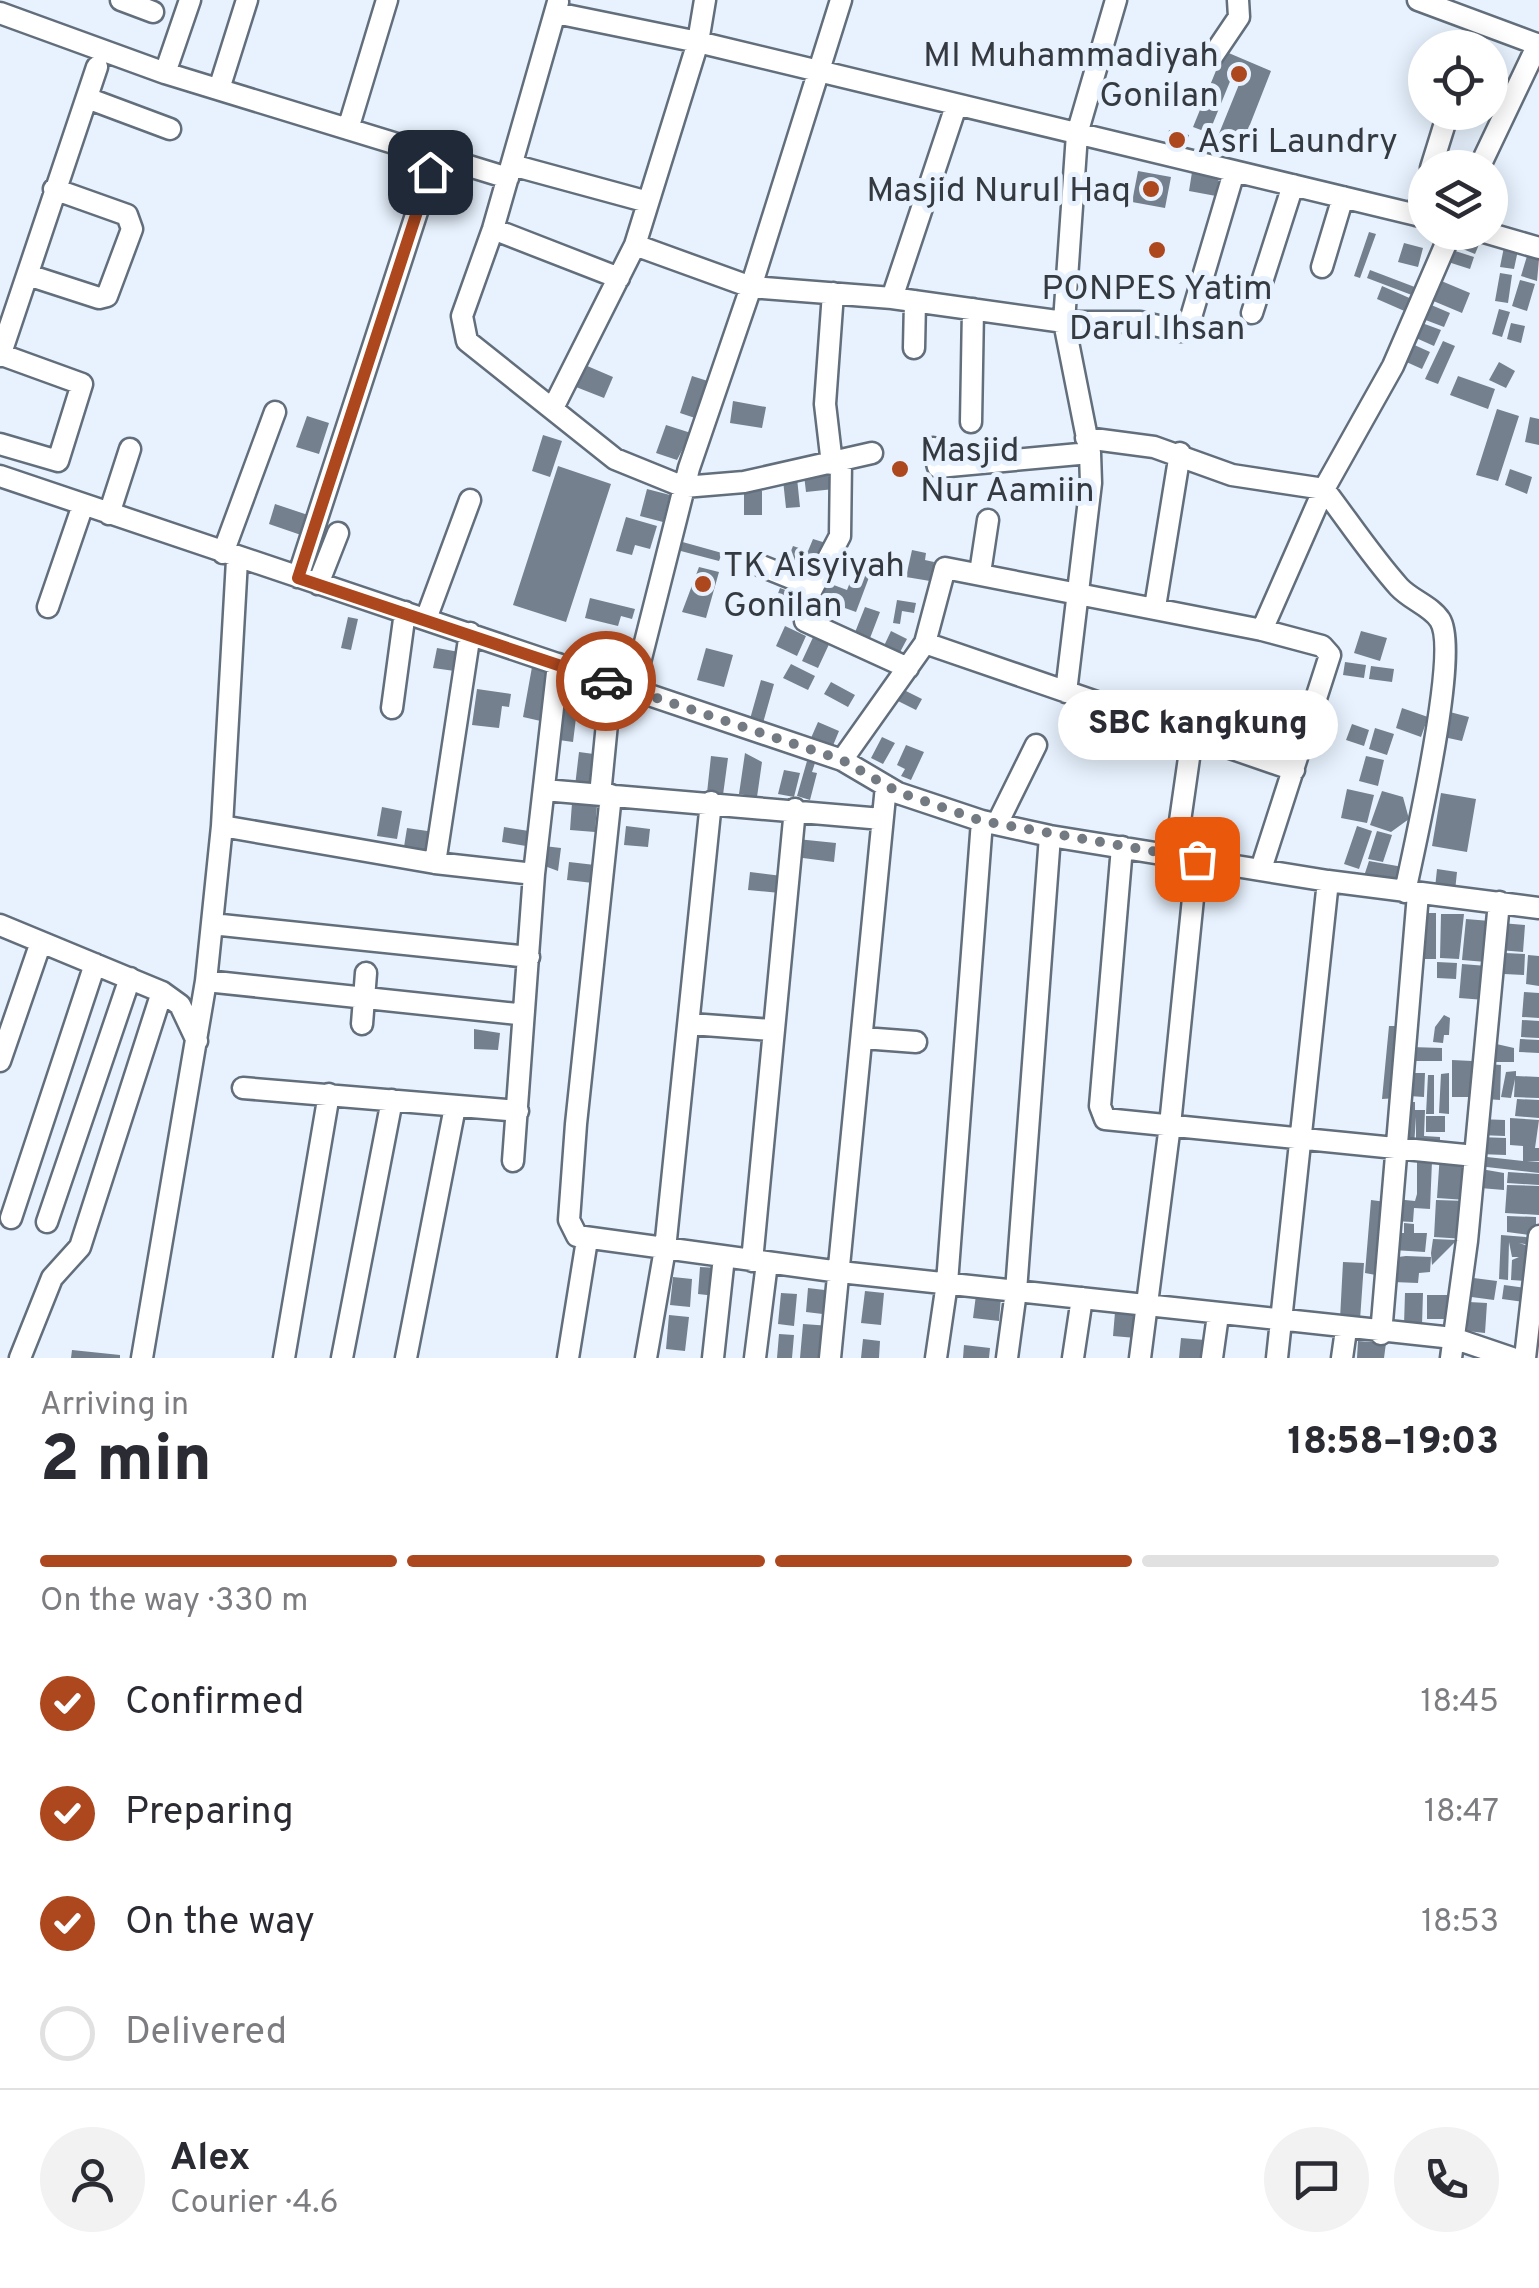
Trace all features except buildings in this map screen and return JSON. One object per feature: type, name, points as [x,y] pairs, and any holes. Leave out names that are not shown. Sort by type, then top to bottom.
[{"type":"street","points":[[121,0],[153,12]]},
{"type":"street","points":[[166,73],[190,0]]},
{"type":"street","points":[[218,89],[247,0]]},
{"type":"street","points":[[348,129],[387,0]]},
{"type":"street","points":[[553,408],[636,245],[698,42],[705,0]]},
{"type":"street","points":[[633,690],[684,487],[841,0]]},
{"type":"street","points":[[1066,692],[1091,483],[1088,445],[1064,322],[1076,134],[1116,0]]},
{"type":"street","points":[[1212,57],[1239,17],[1238,0]]},
{"type":"street","points":[[1418,0],[1539,44],[1489,150]]},
{"type":"street","points":[[872,454],[744,482],[684,487],[615,459],[480,352],[463,332],[462,316],[494,229],[557,6],[1408,213]]},
{"type":"street","points":[[0,14],[166,73],[348,129],[510,172],[648,202]]},
{"type":"street","points":[[0,444],[58,460],[82,384],[1,355],[97,67]]},
{"type":"street","points":[[87,98],[170,129]]},
{"type":"street","points":[[892,298],[956,106]]},
{"type":"street","points":[[298,578],[430,172]]},
{"type":"street","points":[[636,245],[751,287],[892,298],[1064,322],[1140,322],[1186,329],[1234,172]]},
{"type":"street","points":[[1252,313],[1293,186]]},
{"type":"street","points":[[28,275],[99,298],[107,296],[132,229],[127,215],[54,190]]},
{"type":"street","points":[[1322,267],[1342,198]]},
{"type":"street","points":[[494,229],[619,278]]},
{"type":"street","points":[[1508,239],[1539,248]]},
{"type":"street","points":[[1262,630],[1324,489],[1393,366],[1443,250]]},
{"type":"street","points":[[832,294],[825,404],[836,463],[840,536],[811,591],[804,620],[908,668]]},
{"type":"street","points":[[914,348],[915,301]]},
{"type":"street","points":[[971,422],[973,309]]},
{"type":"street","points":[[142,1358],[205,988],[222,826],[230,556],[275,412]]},
{"type":"street","points":[[933,448],[938,467],[1088,445],[1180,454],[1232,475],[1324,489],[1400,587],[1431,610],[1444,630],[1430,775],[1412,893],[1381,1334]]},
{"type":"street","points":[[109,514],[130,449]]},
{"type":"street","points":[[1155,607],[1180,454]]},
{"type":"street","points":[[0,476],[842,760],[886,786],[989,823],[1328,881],[1499,902],[1538,902]]},
{"type":"street","points":[[392,708],[416,615],[470,500]]},
{"type":"street","points":[[48,606],[83,505]]},
{"type":"street","points":[[980,573],[988,520]]},
{"type":"street","points":[[318,584],[338,533]]},
{"type":"street","points":[[759,564],[808,583],[811,591]]},
{"type":"street","points":[[842,760],[926,643],[942,572],[952,567],[1262,630],[1330,650],[1262,870]]},
{"type":"street","points":[[435,862],[470,632]]},
{"type":"street","points":[[926,643],[1294,770]]},
{"type":"street","points":[[513,1161],[534,874],[558,664]]},
{"type":"street","points":[[612,683],[570,1230],[587,1240],[1381,1334],[1512,1358]]},
{"type":"street","points":[[1175,856],[1192,737]]},
{"type":"street","points":[[936,1358],[947,1283],[989,823],[1036,744]]},
{"type":"street","points":[[830,1358],[886,786]]},
{"type":"street","points":[[544,790],[882,818]]},
{"type":"street","points":[[646,1358],[665,1250],[712,802]]},
{"type":"street","points":[[755,1358],[772,1030],[795,809]]},
{"type":"street","points":[[222,826],[435,862],[534,874]]},
{"type":"street","points":[[1007,1358],[1016,1291],[1050,836]]},
{"type":"street","points":[[1122,847],[1100,1106],[1105,1119],[1475,1156]]},
{"type":"street","points":[[1140,1358],[1170,1125],[1197,859]]},
{"type":"street","points":[[1277,1358],[1328,881]]},
{"type":"street","points":[[1452,1348],[1499,902]]},
{"type":"street","points":[[212,924],[528,957]]},
{"type":"street","points":[[0,925],[168,995],[197,1041]]},
{"type":"street","points":[[0,1061],[40,942]]},
{"type":"street","points":[[12,1218],[94,964]]},
{"type":"street","points":[[362,1024],[366,973]]},
{"type":"street","points":[[47,1222],[130,978]]},
{"type":"street","points":[[168,995],[205,988],[365,998],[517,1014]]},
{"type":"street","points":[[20,1358],[52,1278],[80,1247],[168,995]]},
{"type":"street","points":[[691,1024],[772,1030]]},
{"type":"street","points":[[863,1038],[916,1042]]},
{"type":"street","points":[[243,1088],[518,1111]]},
{"type":"street","points":[[284,1358],[330,1094]]},
{"type":"street","points":[[342,1358],[392,1100]]},
{"type":"street","points":[[406,1358],[455,1107]]},
{"type":"street","points":[[1526,1358],[1539,1236]]},
{"type":"street","points":[[568,1358],[587,1240]]},
{"type":"street","points":[[712,1358],[724,1257]]},
{"type":"street","points":[[1073,1358],[1082,1298]]},
{"type":"street","points":[[1212,1358],[1218,1315]]},
{"type":"street","points":[[1342,1358],[1346,1330]]},
{"type":"way so far","points":[[606,681],[842,760],[898,792],[982,821],[1197,859]]},
{"type":"place","name":"MI Muhammadiyah Gonilan","points":[[1239,74]]},
{"type":"place","name":"Asri Laundry","points":[[1177,140]]},
{"type":"place","name":"Masjid Nurul Haq","points":[[1151,189]]},
{"type":"place","name":"PONPES Yatim Darul Ihsan","points":[[1157,250]]},
{"type":"place","name":"Masjid Nur Aamiin","points":[[900,469]]},
{"type":"place","name":"TK Aisyiyah Gonilan","points":[[703,584]]},
{"type":"place","name":"SBC kangkung","points":[[1197,859]]},
{"type":"route","points":[[430,172],[298,578],[470,632],[606,681]]}]
